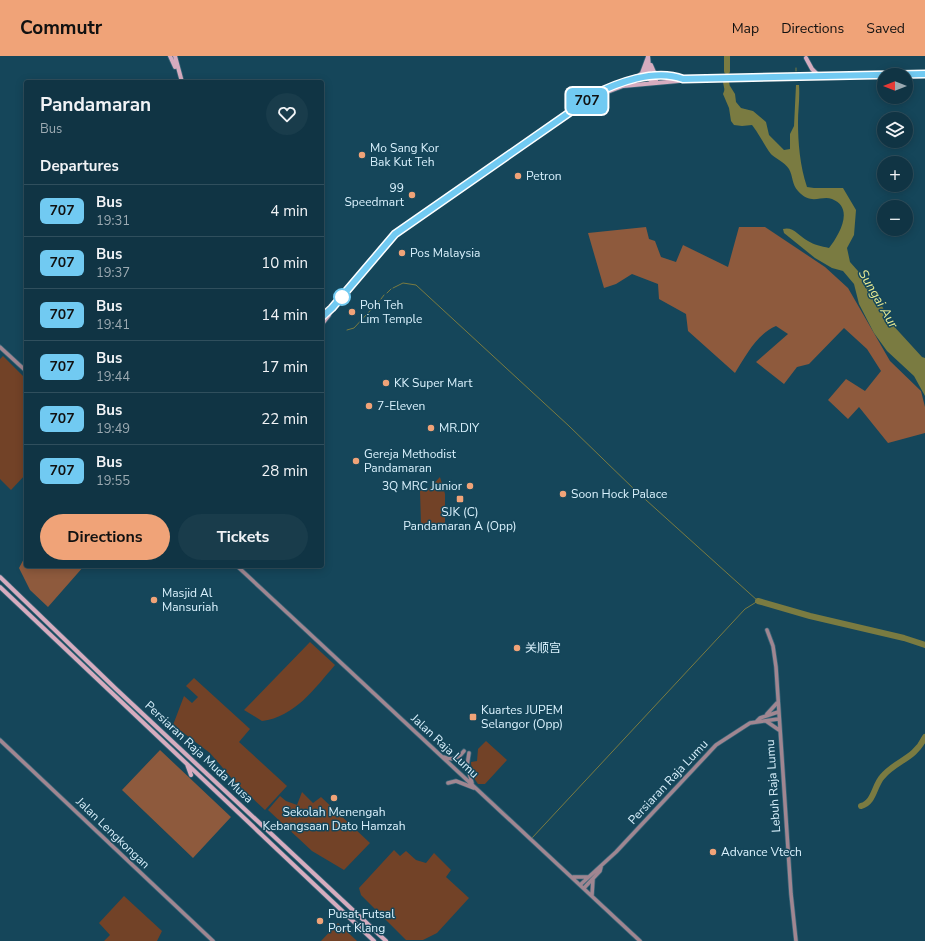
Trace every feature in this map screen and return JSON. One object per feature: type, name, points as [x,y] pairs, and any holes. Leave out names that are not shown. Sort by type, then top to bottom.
[{"type":"main road","points":[[170,56],[181,80]]},
{"type":"main road","points":[[175,56],[181,80]]},
{"type":"main road","points":[[806,58],[812,69],[819,76]]},
{"type":"main road","points":[[648,59],[654,72],[661,76]]},
{"type":"main road","points":[[648,59],[648,78]]},
{"type":"main road","points":[[629,82],[642,73],[648,59]]},
{"type":"main road","points":[[629,82],[653,84],[683,79],[925,74]]},
{"type":"main road","points":[[324,315],[332,308],[395,234],[589,99],[591,96],[602,90],[648,78],[677,76],[683,79]]},
{"type":"main road","points":[[648,78],[665,81]]},
{"type":"main road","points":[[324,321],[332,308]]},
{"type":"main road","name":"Persiaran Raja Muda Musa","points":[[0,577],[116,689],[386,941]]},
{"type":"main road","name":"Persiaran Raja Muda Musa","points":[[0,587],[187,762],[374,941]]},
{"type":"main road","points":[[187,762],[191,775]]},
{"type":"street","points":[[0,347],[24,369]]},
{"type":"street","name":"Jalan Raja Lumu","points":[[239,568],[640,941]]},
{"type":"street","name":"Lebuh Raja Lumu","points":[[766,630],[774,651],[796,941]]},
{"type":"street","points":[[766,716],[777,703]]},
{"type":"street","points":[[766,716],[778,712]]},
{"type":"street","name":"Persiaran Raja Lumu","points":[[582,886],[716,745],[746,724],[757,721],[766,716]]},
{"type":"street","points":[[757,721],[778,719]]},
{"type":"street","points":[[766,721],[780,731]]},
{"type":"street","name":"Jalan Lengkongan","points":[[0,740],[213,941]]},
{"type":"street","points":[[441,755],[453,759],[461,756],[464,751]]},
{"type":"street","points":[[469,753],[467,770],[476,789]]},
{"type":"street","points":[[448,783],[460,781],[476,789]]},
{"type":"street","points":[[572,877],[591,878],[592,896]]},
{"type":"shaded area","points":[[646,227],[649,239],[655,241],[661,257],[676,262],[683,245],[728,267],[739,227],[765,227],[825,267],[848,288],[890,361],[921,391],[925,407],[925,433],[888,443],[859,407],[848,419],[828,400],[846,379],[865,391],[881,371],[867,349],[844,328],[809,364],[797,367],[784,384],[756,362],[788,334],[776,326],[763,334],[748,352],[735,373],[688,331],[686,314],[659,299],[658,284],[632,274],[616,284],[604,288],[588,233]]},
{"type":"shaded area","points":[[3,356],[24,377],[24,476],[11,490],[0,479],[0,359]]},
{"type":"shaded area","points":[[440,477],[445,494],[445,528],[426,529],[421,524],[420,491],[423,489],[426,492]]},
{"type":"shaded area","points":[[24,559],[24,568],[82,568],[48,607],[30,590],[19,568]]},
{"type":"shaded area","points":[[310,642],[335,665],[312,692],[294,708],[285,714],[274,718],[262,721],[244,710]]},
{"type":"shaded area","points":[[194,678],[250,729],[239,742],[287,786],[265,810],[234,781],[210,753],[173,725],[184,696],[192,703],[198,697],[186,686]]},
{"type":"shaded area","points":[[486,741],[507,760],[485,784],[478,784],[472,775],[471,762],[477,761],[478,749]]},
{"type":"shaded area","points":[[160,750],[231,817],[193,858],[122,790]]},
{"type":"shaded area","points":[[302,792],[313,803],[321,797],[370,843],[344,870],[312,851],[268,810],[280,796],[286,801],[297,805]]},
{"type":"shaded area","points":[[394,850],[400,856],[406,851],[416,860],[426,863],[434,853],[451,870],[446,877],[469,898],[437,933],[423,940],[406,940],[361,895],[359,888]]},
{"type":"shaded area","points":[[124,896],[162,931],[157,941],[104,941],[110,935],[99,923]]},
{"type":"shaded area","points":[[338,923],[357,941],[321,941]]},
{"type":"water","points":[[796,85],[799,85],[798,130],[800,154],[807,187],[843,188],[856,210],[854,235],[847,248],[850,262],[873,288],[890,322],[922,357],[925,358],[925,396],[914,376],[887,351],[874,333],[859,304],[854,284],[843,271],[832,268],[815,258],[784,233],[783,229],[790,229],[810,242],[829,248],[837,236],[843,222],[843,209],[839,203],[828,198],[812,199],[803,195],[795,186],[789,169],[772,155],[752,125],[734,125],[731,121],[729,108],[723,94],[726,86],[730,86],[735,94],[736,102],[741,108],[753,111],[766,122],[769,135],[784,150],[790,149],[790,134],[794,126]]},
{"type":"waterway","name":"Sungai Aur","points":[[727,56],[727,71]]},
{"type":"waterway","name":"Sungai Aur","points":[[726,82],[728,92]]},
{"type":"waterway","points":[[393,288],[403,283],[416,285],[569,426],[636,491],[758,601],[745,609],[532,838]]},
{"type":"waterway","points":[[387,293],[391,289]]},
{"type":"waterway","points":[[381,299],[384,295]]},
{"type":"waterway","points":[[347,330],[354,328],[379,301]]},
{"type":"waterway","points":[[758,601],[810,616],[904,638],[925,645]]},
{"type":"waterway","points":[[861,806],[869,801],[879,781],[887,771],[916,751],[925,737]]},
{"type":"bus line","name":"707","points":[[324,315],[332,308],[389,239],[395,234],[416,218],[511,154],[589,99],[591,96],[611,86],[646,77],[661,76],[677,76],[683,79],[705,77],[925,74]]},
{"type":"place","name":"Mo Sang Kor Bak Kut Teh","points":[[362,155]]},
{"type":"place","name":"Petron","points":[[518,176]]},
{"type":"place","name":"99 Speedmart","points":[[412,195]]},
{"type":"place","name":"Pos Malaysia","points":[[402,253]]},
{"type":"place","name":"Poh Teh Lim Temple","points":[[352,312]]},
{"type":"place","name":"KK Super Mart","points":[[386,383]]},
{"type":"place","name":"7-Eleven","points":[[369,406]]},
{"type":"place","name":"MR.DIY","points":[[431,428]]},
{"type":"place","name":"Gereja Methodist Pandamaran","points":[[356,461]]},
{"type":"place","name":"3Q MRC Junior","points":[[470,486]]},
{"type":"place","name":"Soon Hock Palace","points":[[563,494]]},
{"type":"place","name":"SJK (C) Pandamaran A (Opp)","points":[[460,499]]},
{"type":"place","name":"Masjid Al Mansuriah","points":[[154,600]]},
{"type":"place","name":"关顺宫","points":[[517,648]]},
{"type":"place","name":"Kuartes JUPEM Selangor (Opp)","points":[[473,717]]},
{"type":"place","name":"Sekolah Menengah Kebangsaan Dato Hamzah","points":[[334,798]]},
{"type":"place","name":"Advance Vtech","points":[[713,852]]},
{"type":"place","name":"Pusat Futsal Port Klang","points":[[320,921]]}]
